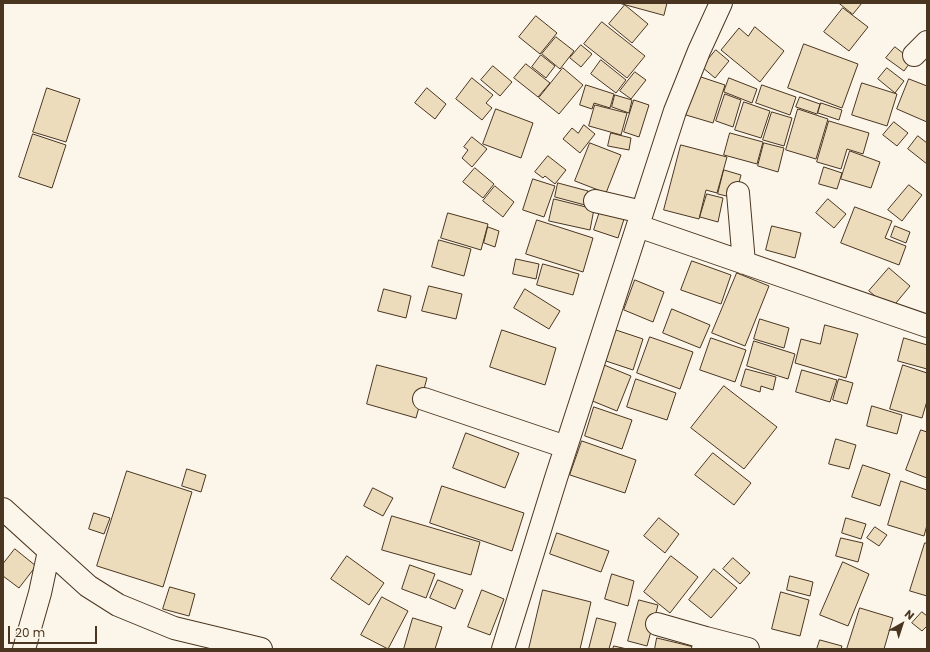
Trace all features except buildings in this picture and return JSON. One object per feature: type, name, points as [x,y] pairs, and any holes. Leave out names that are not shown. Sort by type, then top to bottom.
[{"type":"street","points":[[503,649],[566,447],[676,111],[699,51],[722,3]]},
{"type":"street","points":[[738,192],[744,263]]},
{"type":"street","points":[[595,201],[744,263],[927,326]]},
{"type":"street","points":[[424,399],[566,447]]},
{"type":"street","points":[[3,509],[88,586],[118,605],[174,628],[261,649]]},
{"type":"street","points":[[24,649],[40,593],[49,551]]},
{"type":"street","points":[[657,624],[705,643],[748,649]]}]
